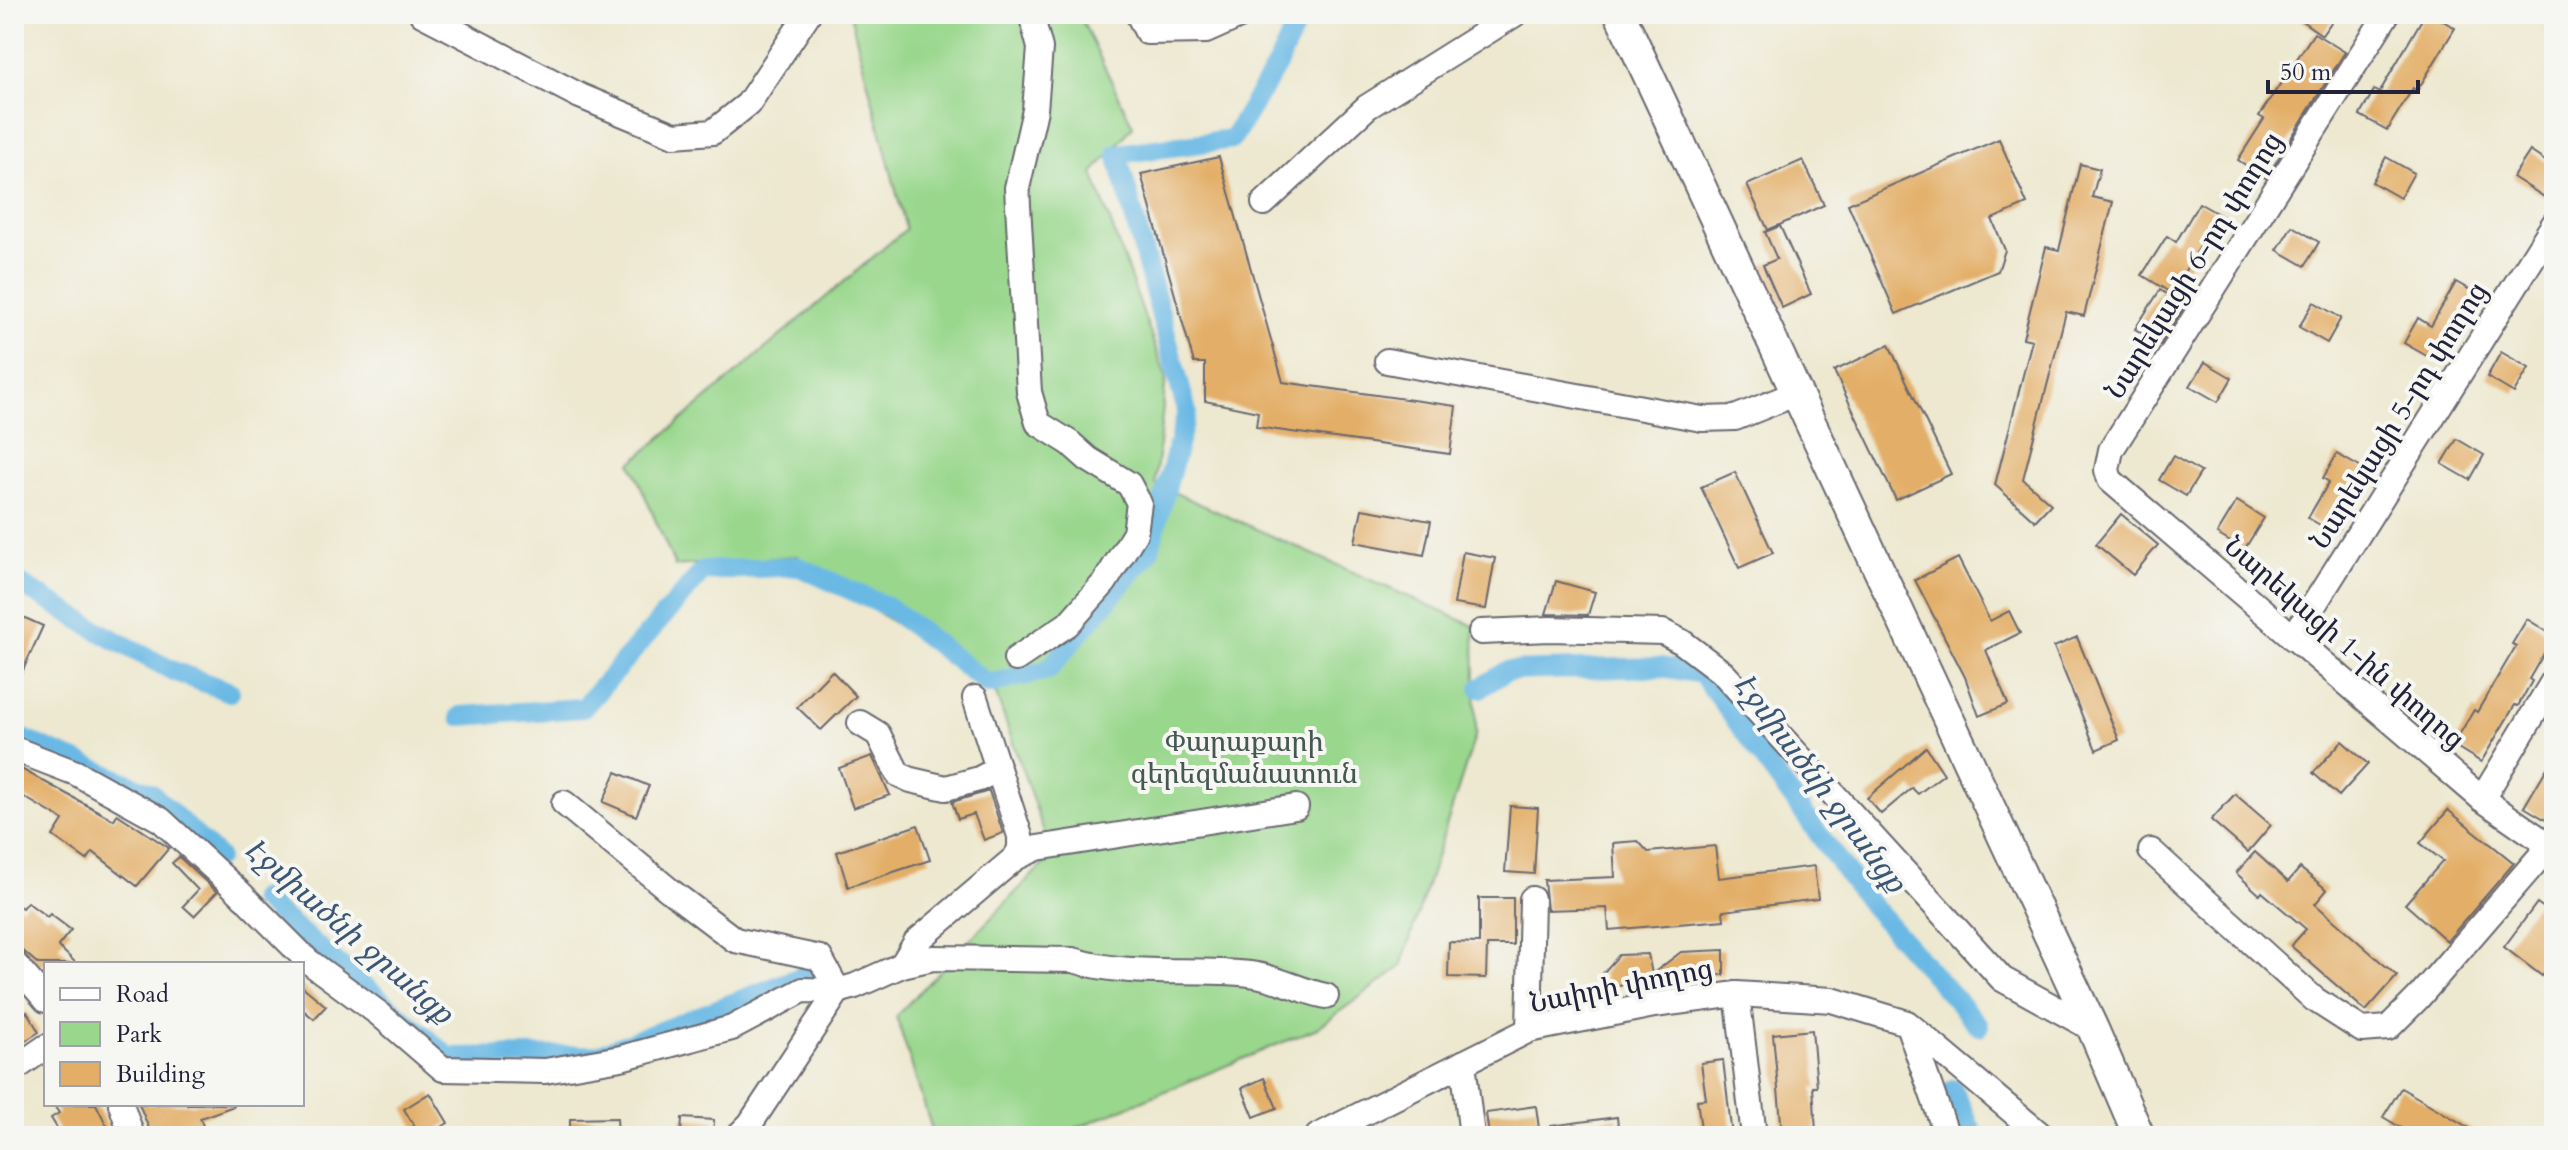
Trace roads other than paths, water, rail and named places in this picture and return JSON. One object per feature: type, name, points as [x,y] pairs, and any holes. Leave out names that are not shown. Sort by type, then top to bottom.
[{"type":"main road","points":[[1620,14],[2093,1029],[2139,1136]]},
{"type":"street","points":[[422,14],[580,96],[674,135],[713,132],[748,104],[808,14]]},
{"type":"street","points":[[1016,659],[1068,624],[1105,582],[1135,533],[1139,503],[1129,484],[1038,423],[1029,392],[1017,188],[1035,110],[1040,48],[1031,14]]},
{"type":"street","points":[[1138,14],[1147,32],[1206,31],[1244,14]]},
{"type":"street","points":[[1264,203],[1367,107],[1515,14]]},
{"type":"street","name":"Նարեկացի 6-րդ փողոց","points":[[2107,470],[2111,450],[2387,14]]},
{"type":"street","name":"Նարեկացի 5-րդ փողոց","points":[[2293,638],[2554,224]]},
{"type":"street","points":[[1387,361],[1702,419],[1735,418],[1797,393]]},
{"type":"street","name":"Նարեկացի 1-ին փողոց","points":[[2107,470],[2110,480],[2482,799],[2552,847]]},
{"type":"street","points":[[1481,632],[1627,630],[1663,632],[1682,642],[1723,673],[2002,979],[2093,1029]]},
{"type":"street","points":[[2482,799],[2554,680]]},
{"type":"street","points":[[975,698],[1020,836],[1020,849],[1015,858]]},
{"type":"street","points":[[860,723],[878,734],[898,774],[911,780],[946,788],[979,779],[998,769]]},
{"type":"street","points":[[14,749],[76,773],[161,820],[308,961],[378,1013],[443,1069],[545,1071],[621,1058],[732,1028],[803,990],[838,991],[902,965],[933,958],[1073,960],[1091,966],[1159,973],[1250,974],[1287,983],[1303,992],[1326,996]]},
{"type":"street","points":[[564,803],[735,940],[820,958],[838,991]]},
{"type":"street","points":[[902,965],[916,942],[1015,858],[1037,848],[1296,807]]},
{"type":"street","points":[[2151,851],[2314,999],[2362,1030],[2388,1028],[2552,847]]},
{"type":"street","points":[[1529,1030],[1532,899]]},
{"type":"street","points":[[14,963],[44,998]]},
{"type":"street","points":[[738,1136],[750,1124],[838,991]]},
{"type":"street","points":[[1737,994],[1754,1136]]},
{"type":"street","name":"Նաիրի փողոց","points":[[1318,1136],[1529,1030],[1654,1005],[1737,994],[1832,1000],[1907,1023]]},
{"type":"street","points":[[1907,1023],[1947,1136]]},
{"type":"street","points":[[1907,1023],[2042,1136]]},
{"type":"street","points":[[14,1069],[44,1048]]},
{"type":"street","points":[[1463,1063],[1472,1136]]},
{"type":"street","points":[[122,1106],[132,1136]]},
{"type":"waterway","points":[[460,716],[583,708],[703,571],[797,566],[890,608],[988,684],[1048,670],[1149,552],[1187,412],[1117,154],[1232,139],[1277,65],[1301,14]]},
{"type":"waterway","points":[[14,580],[173,671],[230,692]]},
{"type":"waterway","name":"Էջմիածնի ջրանցք","points":[[1480,688],[1507,671],[1661,667],[1702,674],[1866,899],[1979,1026]]},
{"type":"waterway","name":"Էջմիածնի ջրանցք","points":[[14,735],[151,793],[218,857]]},
{"type":"waterway","name":"Էջմիածնի ջրանցք","points":[[261,899],[449,1057],[598,1055],[808,974]]},
{"type":"waterway","name":"Էջմիածնի ջրանցք","points":[[1953,1089],[1974,1136]]},
{"type":"park label","name":"Փարաքարի գերեզմանատուն","points":[[1244,757]]}]
